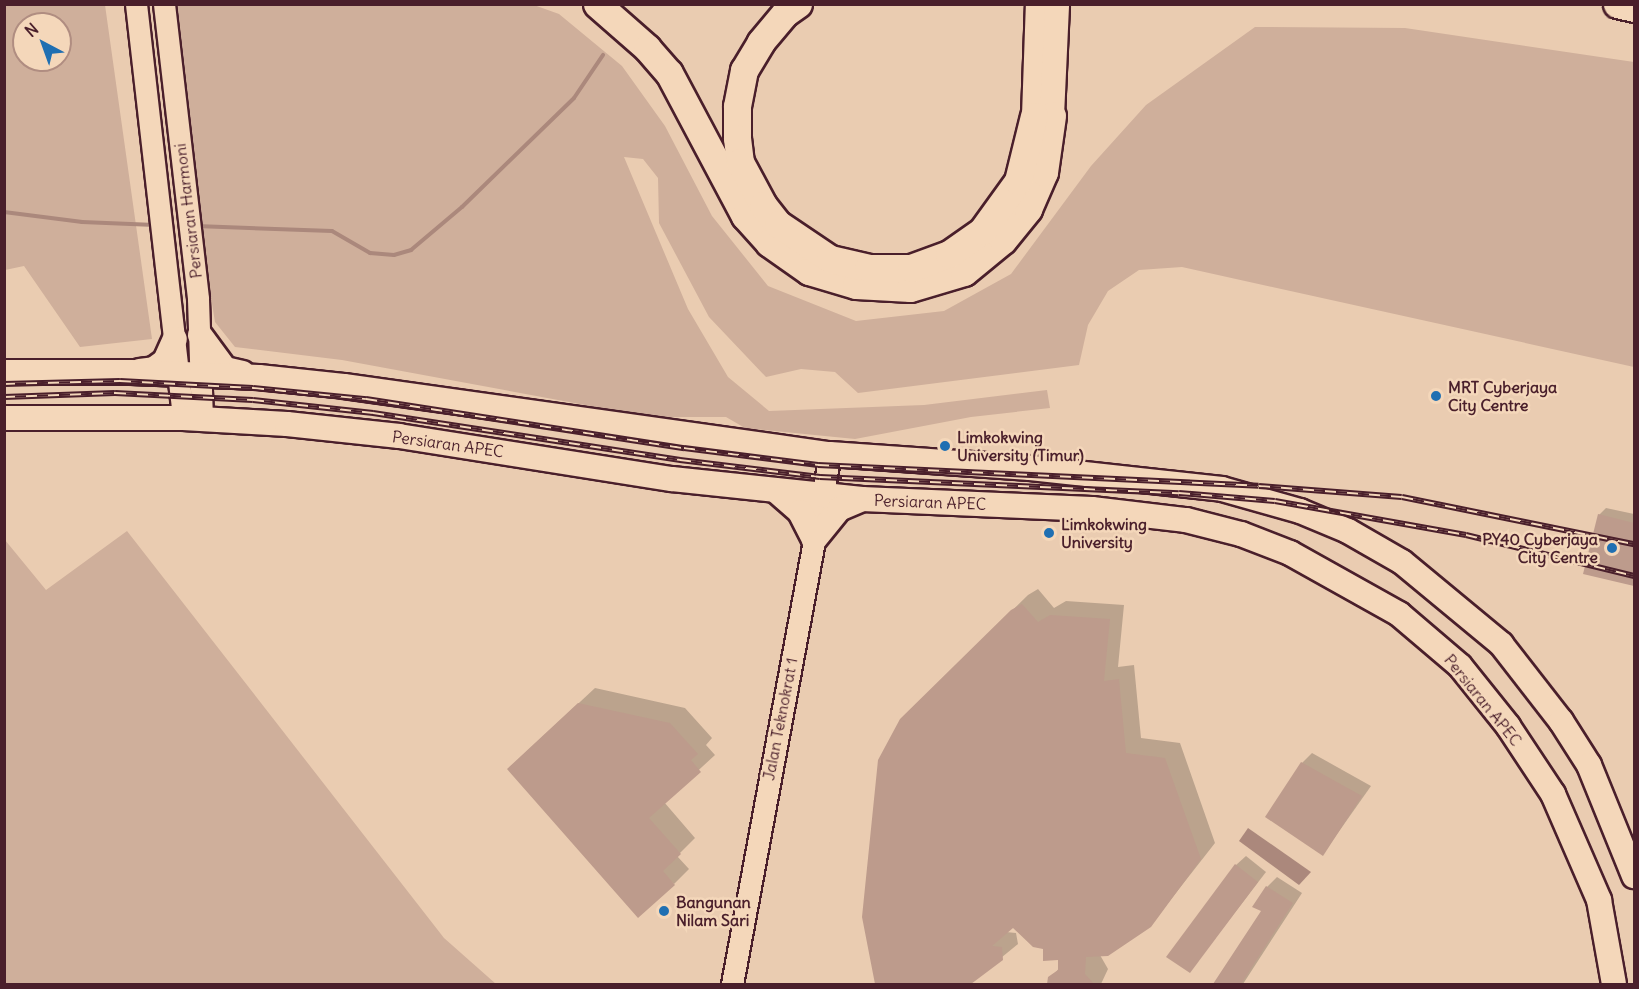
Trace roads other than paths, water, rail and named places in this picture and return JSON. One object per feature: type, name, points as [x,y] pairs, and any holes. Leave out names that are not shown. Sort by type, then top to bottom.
[{"type":"highway","points":[[597,4],[622,24],[669,73],[745,216],[769,243],[809,271],[856,285],[910,288],[964,272],[1003,240],[1028,209],[1044,172],[1043,116]]},
{"type":"highway","points":[[798,4],[785,13],[767,34],[744,70],[737,106],[740,162],[763,205],[778,224],[830,259],[868,268],[911,268],[949,254],[982,231],[1018,181],[1043,116]]},
{"type":"highway","points":[[1617,4],[1635,8]]},
{"type":"main road","points":[[1038,4],[1043,116]]},
{"type":"main road","points":[[1043,116],[1057,4]]},
{"type":"main road","points":[[200,335],[225,369],[259,377],[830,454],[1030,468],[1222,489],[1300,511],[1348,531],[1402,562],[1501,644],[1561,721],[1589,765],[1635,876]]},
{"type":"main road","points":[[131,372],[154,369],[165,361],[175,339]]},
{"type":"main road","points":[[4,372],[131,372],[259,377]]},
{"type":"main road","name":"Persiaran APEC","points":[[4,418],[192,418],[399,436],[672,479],[862,499],[1092,509],[1186,520],[1241,534],[1290,553],[1399,614],[1460,666],[1508,726],[1553,794],[1599,900],[1614,984]]},
{"type":"main road","points":[[775,490],[800,512],[814,540],[839,509],[862,499]]},
{"type":"street","name":"Persiaran Harmoni","points":[[136,4],[175,339],[190,375]]},
{"type":"street","name":"Persiaran Harmoni","points":[[164,4],[198,299],[200,335],[190,375],[192,418]]},
{"type":"street","name":"Jalan Teknokrat 1","points":[[732,984],[830,454]]},
{"type":"waterway","points":[[196,226],[332,231],[370,253],[394,255],[411,250],[462,207],[574,98],[603,55]]},
{"type":"waterway","points":[[4,212],[82,222],[155,225]]},
{"type":"railway","points":[[4,384],[120,381],[253,388],[366,399],[684,448],[818,465],[1259,486],[1402,497],[1634,544]]},
{"type":"railway","points":[[4,397],[115,393],[253,400],[373,413],[680,460],[820,477],[1179,493],[1275,501],[1466,535],[1634,576]]},
{"type":"place","name":"MRT Cyberjaya City Centre","points":[[1436,396]]},
{"type":"place","name":"Limkokwing University (Timur)","points":[[945,446]]},
{"type":"place","name":"Limkokwing University","points":[[1049,533]]},
{"type":"place","name":"PY40 Cyberjaya City Centre","points":[[1612,548]]},
{"type":"place","name":"Bangunan Nilam Sari","points":[[664,911]]}]
